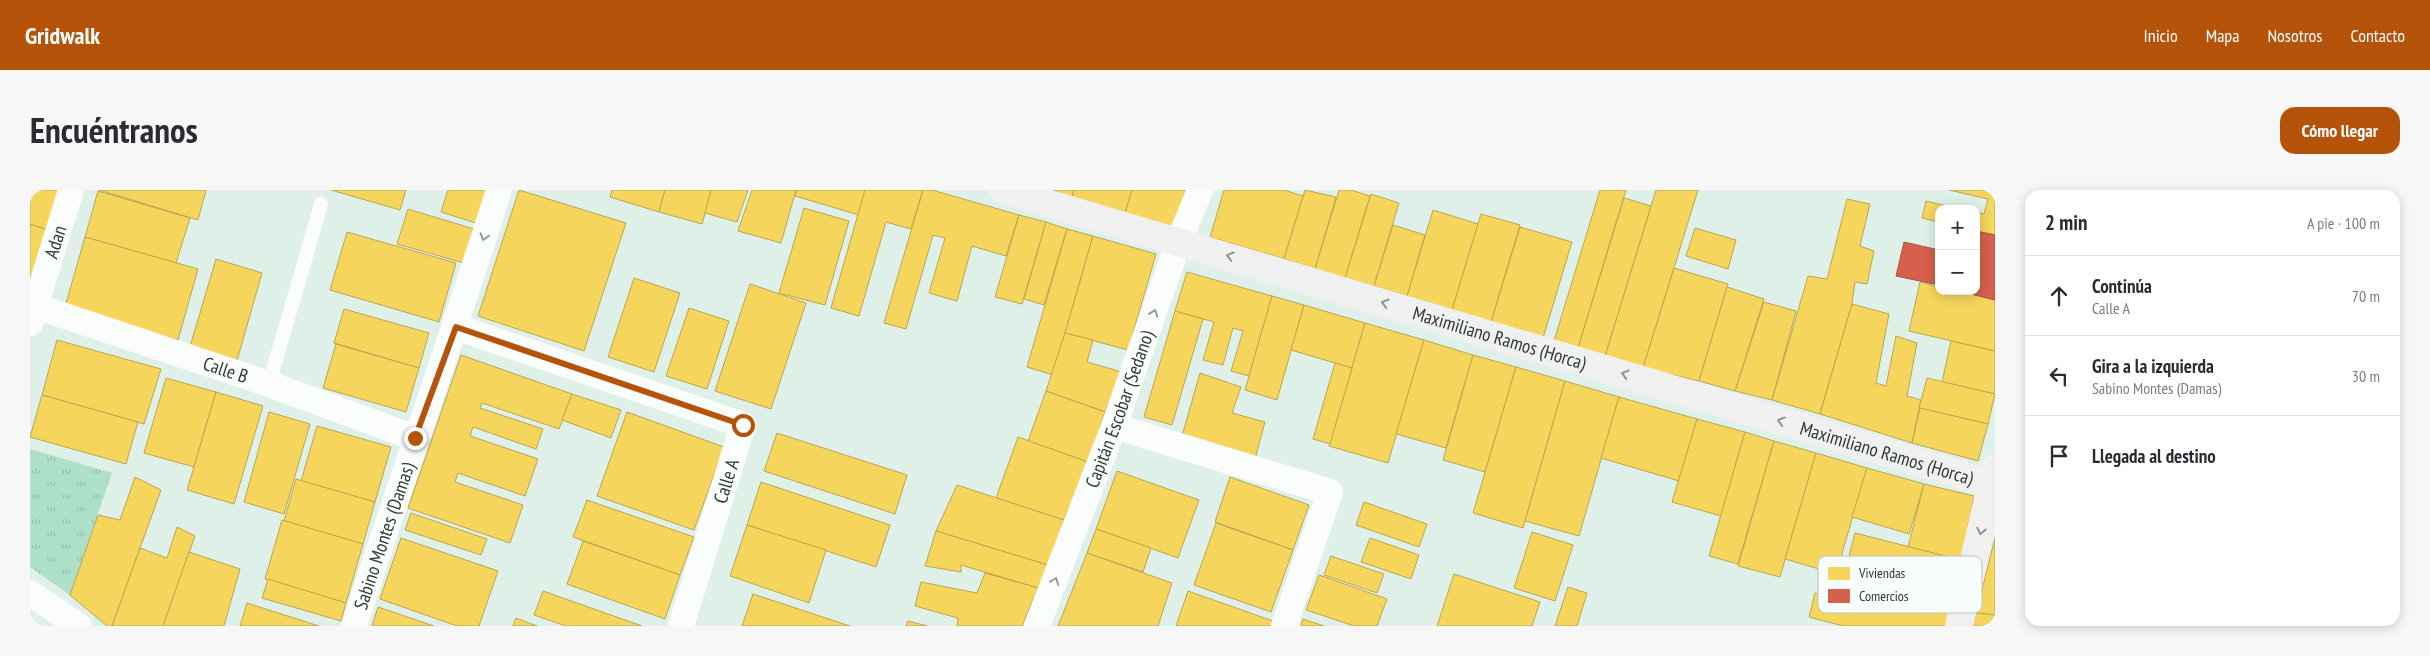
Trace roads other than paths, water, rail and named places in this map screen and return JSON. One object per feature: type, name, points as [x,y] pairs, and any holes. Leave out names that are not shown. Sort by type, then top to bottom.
[{"type":"street","name":"Adan","points":[[33,314],[71,190]]},
{"type":"street","name":"Sabino Montes (Damas)","points":[[354,626],[415,438],[456,327],[498,190]]},
{"type":"street","name":"Maximiliano Ramos (Horca)","points":[[1003,190],[1994,479]]},
{"type":"street","name":"Capitán Escobar (Sedano)","points":[[1037,626],[1114,426],[1179,241],[1200,190]]},
{"type":"street","name":"Calle B","points":[[33,314],[270,384],[415,438]]},
{"type":"street","name":"Calle A","points":[[456,327],[743,425],[680,626]]},
{"type":"street","points":[[1114,426],[1330,492],[1284,626]]},
{"type":"street","points":[[1976,556],[1994,479]]},
{"type":"street","points":[[30,593],[80,626]]},
{"type":"street","points":[[1959,626],[1962,613]]},
{"type":"lane","points":[[270,384],[321,204]]}]
